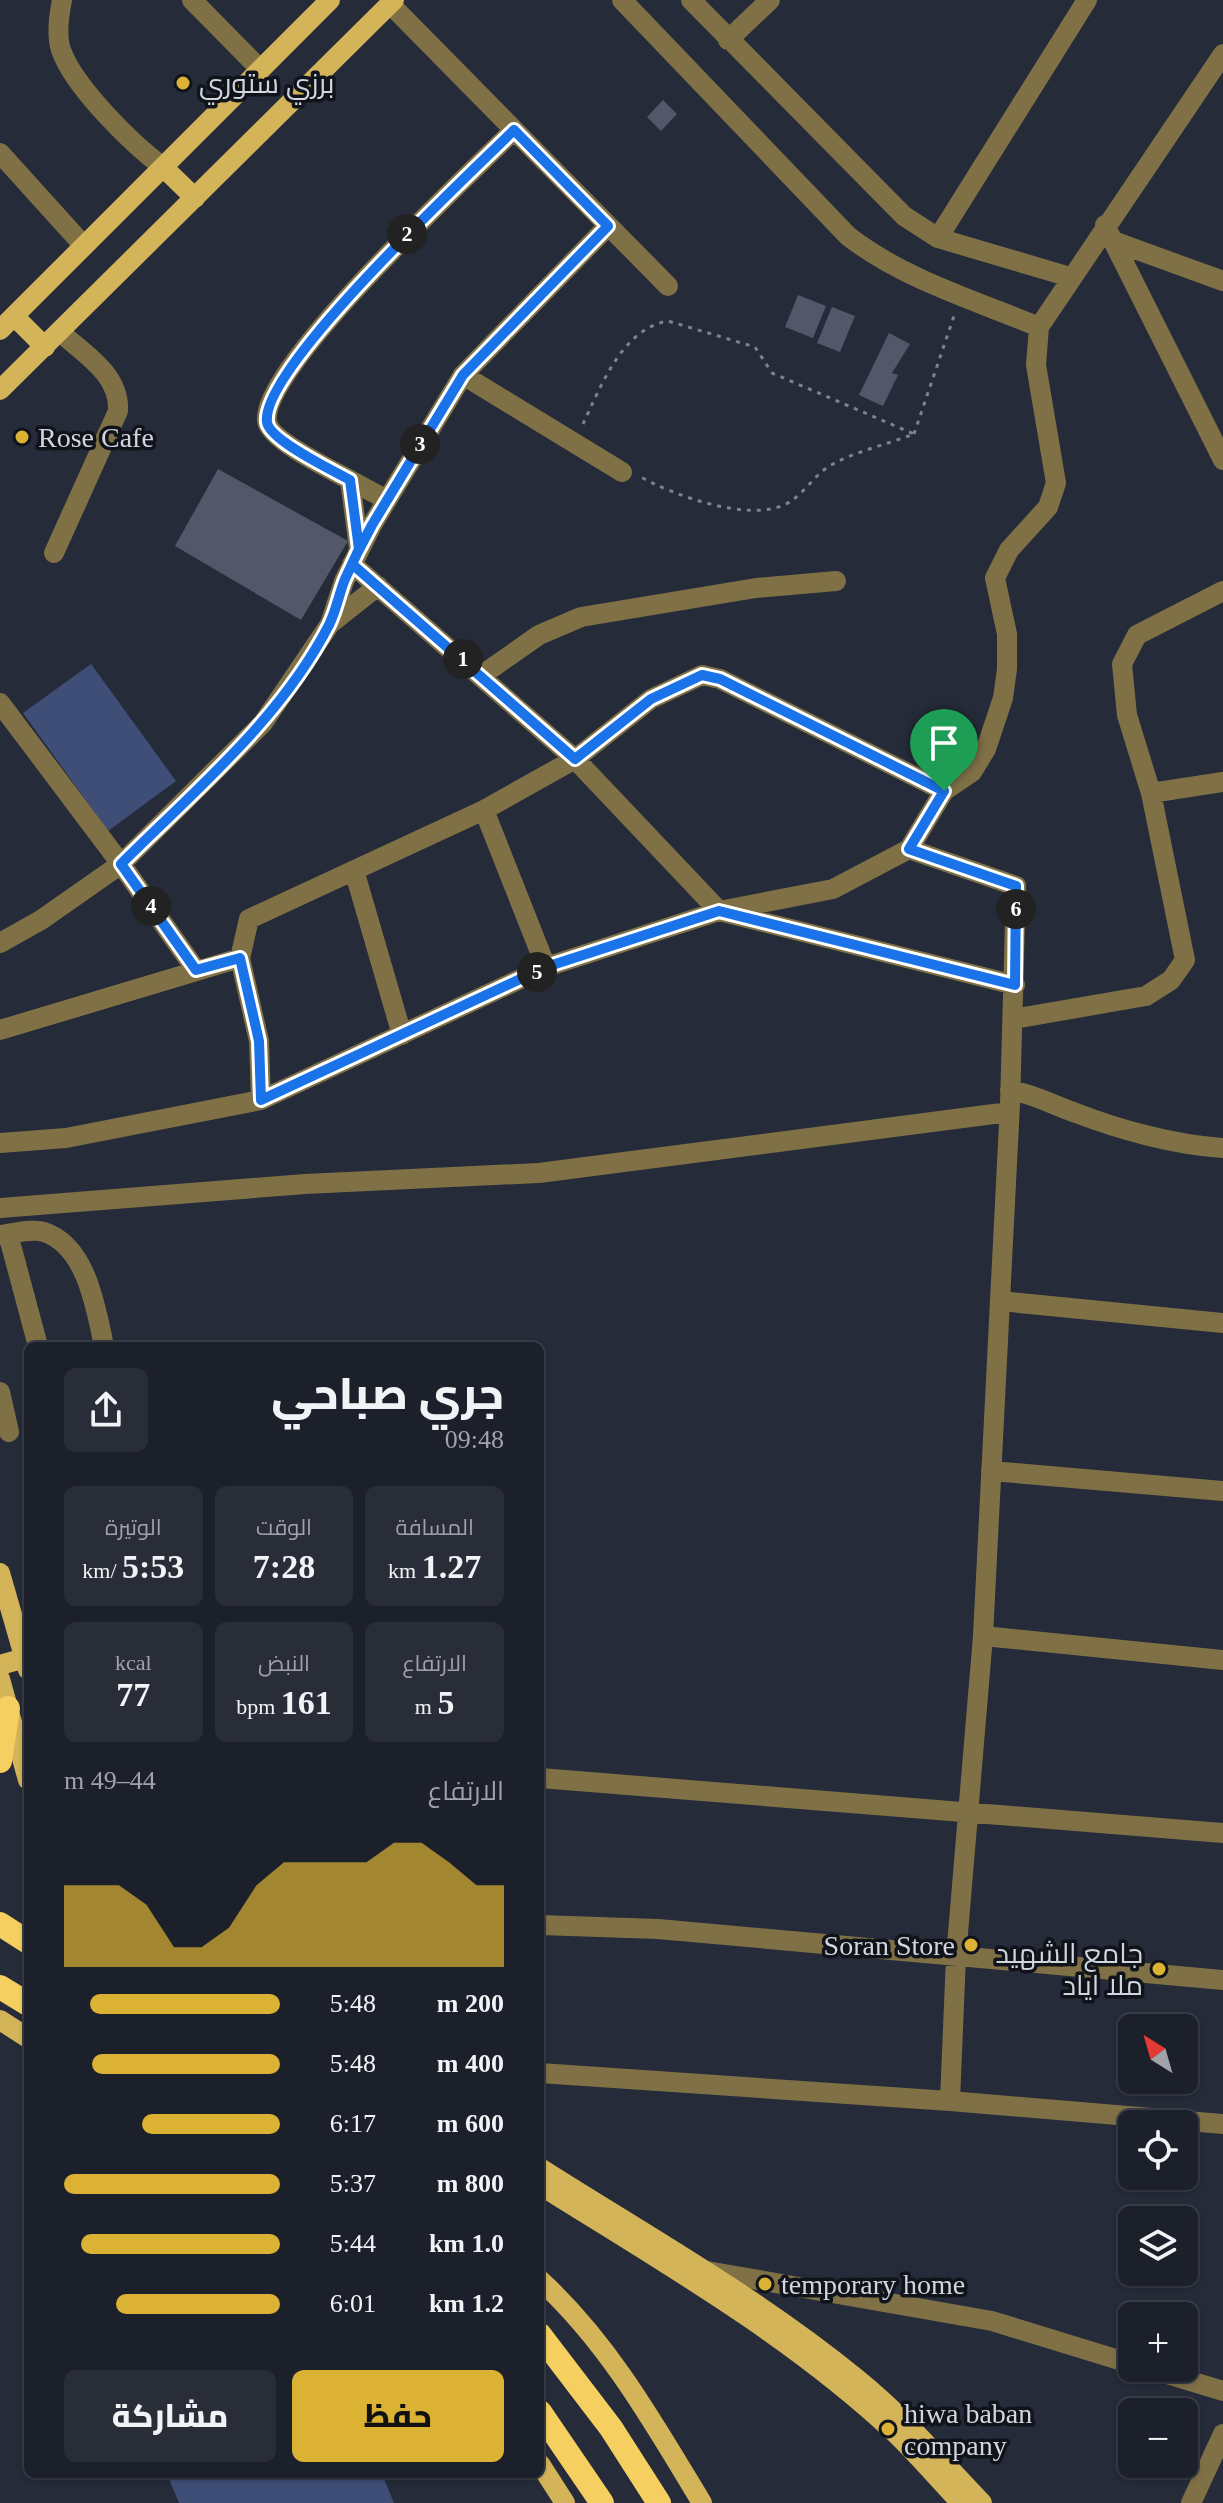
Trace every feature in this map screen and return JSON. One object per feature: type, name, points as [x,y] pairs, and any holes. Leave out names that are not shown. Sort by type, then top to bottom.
[{"type":"highway","points":[[0,1761],[8,1708]]},
{"type":"highway","points":[[0,1924],[24,1939]]},
{"type":"highway","points":[[0,1987],[24,2002]]},
{"type":"highway","points":[[544,2340],[611,2428],[659,2503]]},
{"type":"highway","points":[[544,2418],[602,2503]]},
{"type":"main road","points":[[52,340],[7,323],[330,0]]},
{"type":"main road","points":[[0,390],[392,2]]},
{"type":"main road","points":[[163,167],[195,198]]},
{"type":"main road","points":[[0,1573],[24,1657]]},
{"type":"main road","points":[[0,1665],[24,1664]]},
{"type":"main road","points":[[0,1679],[24,1766]]},
{"type":"main road","points":[[0,2020],[24,2035]]},
{"type":"main road","points":[[544,2171],[780,2319],[859,2380],[982,2503]]},
{"type":"main road","points":[[544,2188],[727,2302],[818,2369],[894,2432],[961,2503]]},
{"type":"main road","points":[[544,2284],[565,2302],[641,2403],[702,2503]]},
{"type":"main road","points":[[544,2470],[565,2503]]},
{"type":"street","points":[[62,0],[60,49],[118,127],[163,167]]},
{"type":"street","points":[[192,0],[260,69]]},
{"type":"street","points":[[622,0],[848,236],[872,255],[1039,327]]},
{"type":"street","points":[[691,0],[904,216],[938,238],[1070,277]]},
{"type":"street","points":[[728,40],[770,0]]},
{"type":"street","points":[[938,238],[1087,0]]},
{"type":"street","points":[[392,2],[668,286]]},
{"type":"street","points":[[0,1143],[66,1138],[261,1100],[546,967],[719,911],[833,889],[909,849],[944,791],[972,772],[986,749],[1003,698],[1007,634],[995,578],[1000,563],[1048,507],[1056,483],[1036,365],[1039,327],[1070,277],[1109,233],[1223,54]]},
{"type":"street","points":[[387,500],[274,436],[267,424],[268,405],[294,366],[356,287],[514,130]]},
{"type":"street","points":[[0,153],[84,246]]},
{"type":"street","points":[[0,943],[41,920],[121,864],[263,723],[330,624],[356,557],[463,375],[608,226]]},
{"type":"street","points":[[1109,233],[1223,281]]},
{"type":"street","points":[[1109,233],[1223,460]]},
{"type":"street","points":[[52,340],[109,376],[119,402],[118,411],[54,553]]},
{"type":"street","points":[[463,375],[629,474]]},
{"type":"street","points":[[350,480],[356,557],[378,586],[575,759],[719,911],[1015,985]]},
{"type":"street","points":[[482,675],[539,635],[581,617],[756,588],[836,581]]},
{"type":"street","points":[[330,624],[378,586]]},
{"type":"street","points":[[1013,1019],[1146,996],[1171,980],[1185,960],[1151,793],[1127,715],[1122,664],[1137,635],[1223,591]]},
{"type":"street","points":[[261,1100],[259,1041],[240,958],[249,919],[484,810],[575,759],[651,699],[702,675],[720,679],[944,791]]},
{"type":"street","points":[[0,703],[196,970]]},
{"type":"street","points":[[1151,793],[1223,782]]},
{"type":"street","points":[[484,810],[546,967]]},
{"type":"street","points":[[909,849],[1016,886],[1015,985],[983,1636],[956,1957],[950,2101]]},
{"type":"street","points":[[354,870],[402,1035]]},
{"type":"street","points":[[0,1030],[240,958]]},
{"type":"street","points":[[1010,1090],[1028,1093],[1078,1114],[1195,1146],[1223,1148]]},
{"type":"street","points":[[0,1208],[305,1184],[539,1173],[1009,1112]]},
{"type":"street","points":[[37,1342],[4,1234],[43,1231],[68,1248],[92,1291],[103,1342]]},
{"type":"street","points":[[1000,1301],[1223,1323]]},
{"type":"street","points":[[0,1392],[9,1432]]},
{"type":"street","points":[[991,1471],[1223,1491]]},
{"type":"street","points":[[983,1636],[1223,1660]]},
{"type":"street","points":[[544,1778],[1223,1833]]},
{"type":"street","points":[[544,1925],[658,1929],[1223,1980]]},
{"type":"street","points":[[544,2073],[950,2101],[1223,2124]]},
{"type":"street","points":[[702,2271],[992,2321],[1118,2360]]},
{"type":"street","points":[[1193,2382],[1223,2391]]},
{"type":"street","points":[[1191,2503],[1223,2434]]},
{"type":"path","points":[[914,434],[961,295]]},
{"type":"path","points":[[581,434],[598,393],[619,356],[633,338],[656,323],[668,321],[755,347],[772,373],[914,434]]},
{"type":"path","points":[[629,474],[700,501],[742,509],[766,508],[786,504],[832,464],[914,434]]},
{"type":"shaded area","points":[[91,664],[176,781],[108,831],[23,713]]},
{"type":"shaded area","points":[[169,2478],[384,2478],[394,2503],[179,2503]]},
{"type":"building","points":[[663,100],[677,114],[661,131],[647,117]]},
{"type":"building","points":[[798,295],[826,306],[813,338],[785,327]]},
{"type":"building","points":[[832,307],[855,316],[840,352],[817,343]]},
{"type":"building","points":[[889,333],[910,344],[892,373],[898,375],[883,406],[859,395]]},
{"type":"building","points":[[218,469],[348,541],[301,620],[175,546]]},
{"type":"place","name":"برزي ستوري","points":[[183,83]]},
{"type":"place","name":"Rose Cafe","points":[[22,437]]},
{"type":"place","name":"Soran Store","points":[[971,1945]]},
{"type":"place","name":"جامع الشهيد ملا اياد","points":[[1159,1969]]},
{"type":"place","name":"temporary home","points":[[765,2284]]},
{"type":"place","name":"hiwa baban company","points":[[888,2429]]},
{"type":"route","points":[[944,791],[720,679],[702,675],[651,699],[575,759],[352,564],[359,549],[350,480],[274,436],[267,424],[268,405],[294,366],[356,287],[514,130],[608,226],[463,375],[441,407],[359,549],[344,581],[330,624],[263,723],[121,864],[196,970],[240,958],[259,1041],[261,1100],[312,1080],[546,967],[719,911],[1015,985],[1016,886],[909,849],[944,791]]}]
